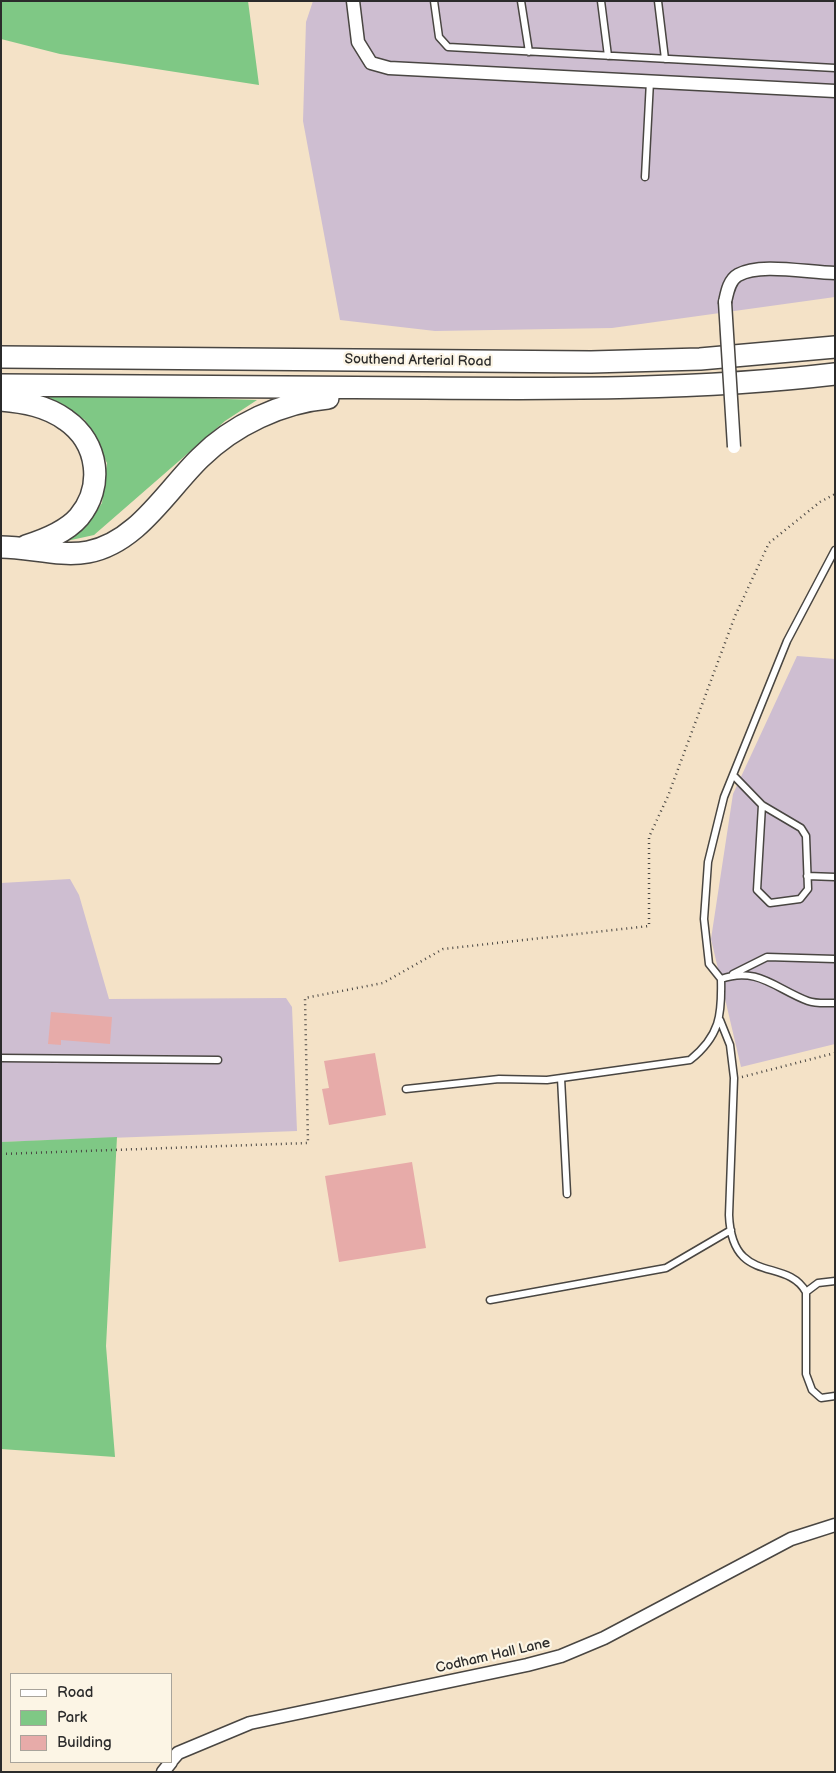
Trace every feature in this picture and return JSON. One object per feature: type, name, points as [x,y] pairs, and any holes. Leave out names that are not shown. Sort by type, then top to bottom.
[{"type":"highway","name":"Southend Arterial Road","points":[[1,357],[591,362],[700,359],[812,349],[835,345]]},
{"type":"highway","name":"Southend Arterial Road","points":[[1,385],[427,388],[666,387],[790,379],[835,374]]},
{"type":"highway","points":[[1,547],[24,547],[71,553],[89,552],[120,539],[148,515],[200,457],[252,420],[295,404],[316,399],[427,388]]},
{"type":"highway","points":[[1,400],[43,408],[67,420],[89,446],[95,464],[95,483],[91,501],[78,518],[50,538],[24,547]]},
{"type":"street","points":[[353,1],[358,42],[371,63],[389,68],[835,91]]},
{"type":"street","points":[[734,447],[725,302],[731,283],[737,276],[753,269],[835,273]]},
{"type":"street","name":"Codham Hall Lane","points":[[172,1761],[178,1753],[250,1723],[527,1665],[561,1656],[604,1638],[791,1539],[835,1525]]},
{"type":"lane","points":[[434,1],[439,37],[448,47],[835,68]]},
{"type":"lane","points":[[521,1],[529,52]]},
{"type":"lane","points":[[601,1],[608,56]]},
{"type":"lane","points":[[658,1],[665,59]]},
{"type":"lane","points":[[645,177],[650,81]]},
{"type":"lane","points":[[835,550],[786,641],[724,796],[708,862],[704,919],[709,964],[721,979],[720,1020],[730,1045],[734,1078],[729,1215],[731,1230],[740,1255],[771,1272],[794,1279],[800,1283],[806,1292],[806,1374],[812,1390],[821,1398],[835,1396]]},
{"type":"lane","points":[[733,775],[762,805],[801,828],[806,836],[808,890],[800,899],[770,903],[757,890],[762,805]]},
{"type":"lane","points":[[807,876],[835,877]]},
{"type":"lane","points":[[721,979],[767,957],[835,959]]},
{"type":"lane","points":[[732,975],[761,977],[810,1002],[835,1003]]},
{"type":"lane","points":[[406,1089],[499,1079],[561,1078],[690,1060],[702,1051],[720,1020]]},
{"type":"lane","points":[[1,1058],[218,1060]]},
{"type":"lane","points":[[561,1078],[567,1194]]},
{"type":"lane","points":[[490,1300],[666,1268],[731,1230]]},
{"type":"lane","points":[[806,1292],[818,1283],[835,1281]]},
{"type":"path","points":[[1,1154],[308,1143],[305,998],[383,983],[443,949],[649,926],[649,837],[668,796],[735,616],[769,543],[820,502],[835,494]]},
{"type":"path","points":[[734,1078],[835,1053]]},
{"type":"shaded area","points":[[313,1],[835,1],[835,297],[612,328],[435,331],[340,320],[303,121],[306,22]]},
{"type":"shaded area","points":[[797,656],[835,659],[835,1044],[741,1067],[711,939],[733,794]]},
{"type":"shaded area","points":[[70,879],[79,895],[109,999],[286,998],[292,1007],[297,1131],[2,1142],[1,883]]},
{"type":"green space","points":[[2,1],[248,1],[259,85],[60,54],[1,39]]},
{"type":"green space","points":[[42,393],[257,400],[225,421],[94,535],[62,542],[89,522],[102,503],[107,463],[85,420]]},
{"type":"green space","points":[[117,1137],[106,1346],[115,1457],[1,1449],[1,1142]]},
{"type":"building","points":[[51,1012],[112,1017],[110,1044],[61,1040],[61,1045],[48,1044]]},
{"type":"building","points":[[375,1053],[386,1115],[329,1125],[322,1089],[329,1088],[324,1061]]},
{"type":"building","points":[[412,1162],[426,1248],[339,1262],[325,1176]]}]
